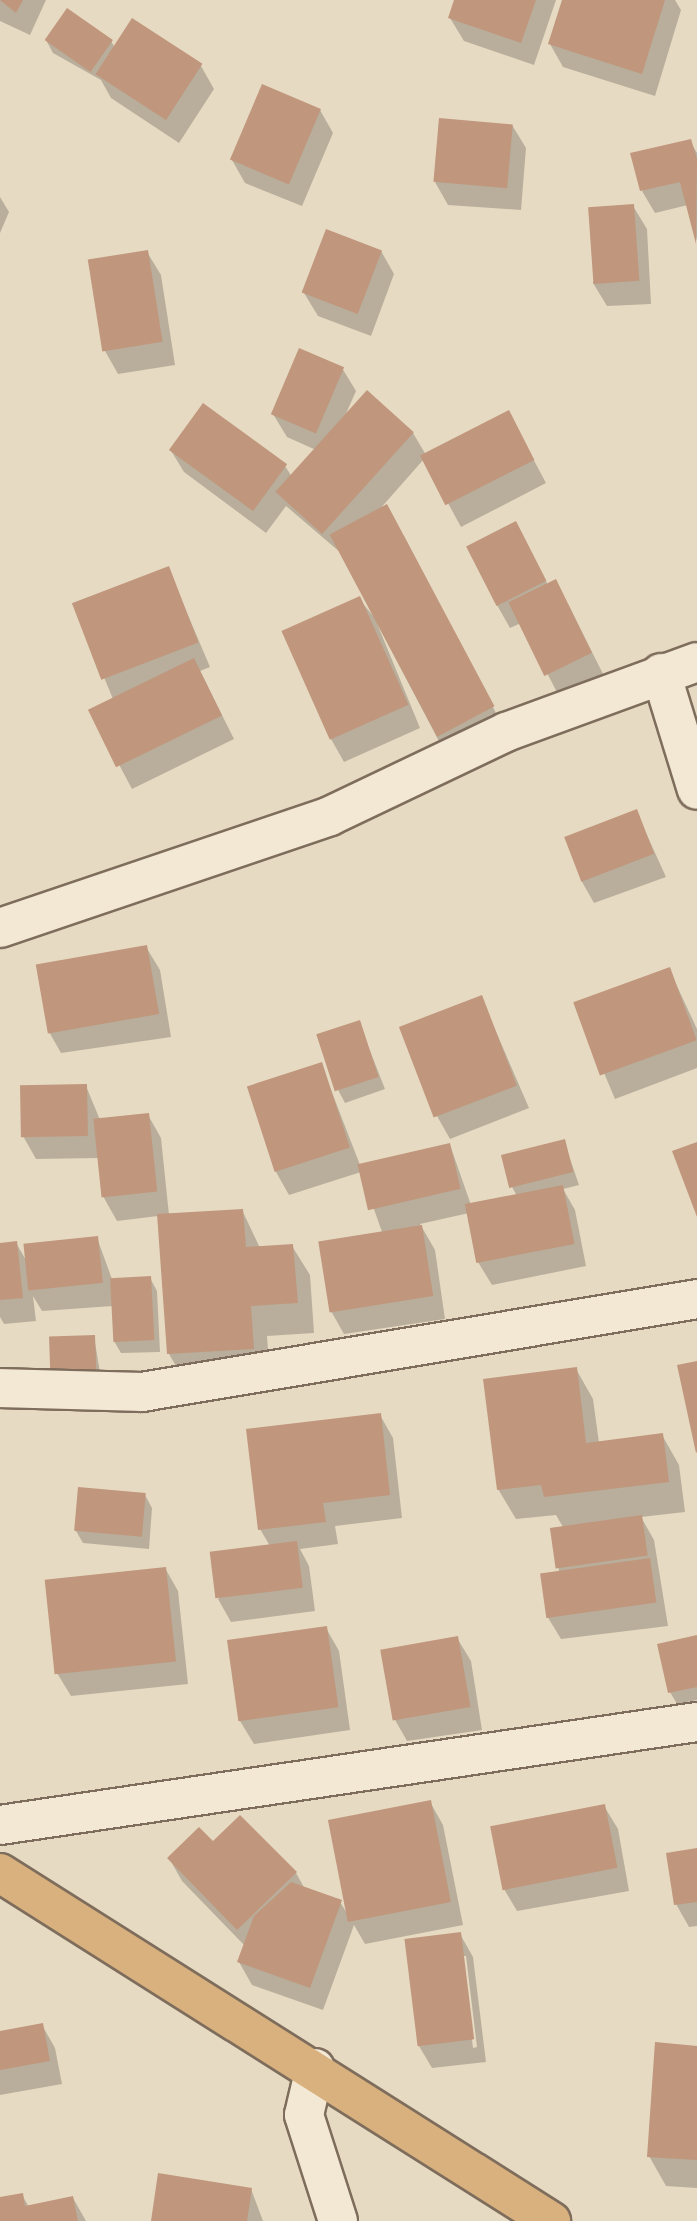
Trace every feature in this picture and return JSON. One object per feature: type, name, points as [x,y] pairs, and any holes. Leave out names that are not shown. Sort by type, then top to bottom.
[{"type":"highway","points":[[0,1873],[315,2068],[551,2221]]},
{"type":"street","points":[[0,928],[330,816],[506,732],[697,662]]},
{"type":"street","points":[[661,673],[697,790]]},
{"type":"street","points":[[0,1388],[142,1392],[697,1299]]},
{"type":"street","points":[[0,1825],[697,1722]]},
{"type":"street","points":[[315,2068],[304,2115],[338,2221]]},
{"type":"building","points":[[0,0],[23,0],[16,13]]},
{"type":"building","points":[[454,0],[536,0],[521,43],[448,18]]},
{"type":"building","points":[[562,0],[665,0],[642,74],[548,44]]},
{"type":"building","points":[[67,8],[113,40],[91,72],[45,40]]},
{"type":"building","points":[[132,18],[202,64],[166,120],[96,74]]},
{"type":"building","points":[[262,84],[321,109],[289,184],[230,159]]},
{"type":"building","points":[[439,118],[513,124],[507,188],[433,182]]},
{"type":"building","points":[[691,139],[697,159],[696,244],[680,182],[640,191],[630,153]]},
{"type":"building","points":[[634,204],[639,281],[593,284],[588,207]]},
{"type":"building","points":[[326,229],[382,251],[358,314],[302,292]]},
{"type":"building","points":[[148,250],[163,342],[102,351],[88,260]]},
{"type":"building","points":[[299,348],[344,367],[316,433],[271,414]]},
{"type":"building","points":[[367,390],[414,432],[322,534],[275,492]]},
{"type":"building","points":[[203,403],[287,464],[253,511],[169,450]]},
{"type":"building","points":[[509,410],[534,460],[445,505],[420,455]]},
{"type":"building","points":[[387,504],[495,706],[437,737],[330,535]]},
{"type":"building","points":[[516,521],[546,581],[497,606],[466,546]]},
{"type":"building","points":[[169,566],[198,643],[101,680],[72,603]]},
{"type":"building","points":[[556,579],[592,653],[544,676],[508,602]]},
{"type":"building","points":[[360,596],[408,705],[330,740],[281,631]]},
{"type":"building","points":[[194,658],[222,716],[116,767],[88,710]]},
{"type":"building","points":[[637,809],[654,854],[581,882],[564,837]]},
{"type":"building","points":[[147,945],[159,1014],[48,1034],[36,965]]},
{"type":"building","points":[[670,967],[697,1040],[600,1076],[573,1002]]},
{"type":"building","points":[[482,995],[517,1086],[434,1117],[399,1027]]},
{"type":"building","points":[[360,1020],[379,1077],[335,1091],[316,1034]]},
{"type":"building","points":[[322,1062],[350,1148],[275,1172],[247,1086]]},
{"type":"building","points":[[87,1084],[88,1136],[21,1137],[20,1085]]},
{"type":"building","points":[[149,1113],[157,1192],[102,1197],[93,1119]]},
{"type":"building","points":[[565,1139],[573,1172],[509,1188],[501,1155]]},
{"type":"building","points":[[697,1142],[697,1217],[672,1151]]},
{"type":"building","points":[[450,1143],[461,1189],[368,1210],[357,1164]]},
{"type":"building","points":[[563,1185],[574,1244],[476,1263],[465,1204]]},
{"type":"building","points":[[243,1209],[246,1247],[293,1244],[298,1303],[251,1306],[254,1349],[167,1354],[157,1214]]},
{"type":"building","points":[[422,1225],[433,1296],[330,1313],[318,1241]]},
{"type":"building","points":[[98,1236],[103,1283],[28,1291],[23,1244]]},
{"type":"building","points":[[17,1241],[23,1298],[0,1300],[0,1243]]},
{"type":"building","points":[[151,1276],[154,1340],[113,1342],[110,1278]]},
{"type":"building","points":[[95,1335],[96,1372],[50,1374],[49,1337]]},
{"type":"building","points":[[697,1361],[697,1452],[696,1453],[677,1365]]},
{"type":"building","points":[[577,1367],[586,1443],[663,1433],[669,1482],[544,1497],[541,1485],[497,1490],[483,1379]]},
{"type":"building","points":[[381,1413],[390,1495],[323,1503],[326,1522],[258,1530],[246,1429]]},
{"type":"building","points":[[78,1487],[146,1493],[142,1537],[74,1531]]},
{"type":"building","points":[[642,1515],[648,1556],[556,1569],[550,1528]]},
{"type":"building","points":[[297,1541],[303,1588],[215,1598],[210,1552]]},
{"type":"building","points":[[650,1558],[656,1603],[546,1618],[540,1573]]},
{"type":"building","points":[[166,1567],[176,1661],[55,1674],[45,1580]]},
{"type":"building","points":[[327,1626],[338,1707],[238,1721],[227,1640]]},
{"type":"building","points":[[697,1635],[697,1687],[668,1693],[657,1644]]},
{"type":"building","points":[[458,1636],[471,1707],[393,1721],[380,1650]]},
{"type":"building","points":[[431,1800],[451,1902],[348,1922],[328,1820]]},
{"type":"building","points":[[605,1804],[617,1868],[503,1890],[490,1826]]},
{"type":"building","points":[[240,1815],[297,1872],[237,1930],[167,1858],[199,1827],[213,1841]]},
{"type":"building","points":[[697,1848],[697,1902],[674,1905],[666,1853]]},
{"type":"building","points":[[291,1882],[342,1900],[310,1988],[237,1962],[254,1916]]},
{"type":"building","points":[[461,1932],[474,2039],[418,2046],[404,1939]]},
{"type":"building","points":[[43,2023],[50,2061],[0,2070],[0,2031]]},
{"type":"building","points":[[655,2042],[697,2046],[697,2160],[647,2157]]},
{"type":"building","points":[[158,2173],[252,2188],[247,2221],[151,2221]]},
{"type":"building","points":[[23,2193],[25,2206],[73,2196],[78,2221],[0,2221],[0,2197]]}]
